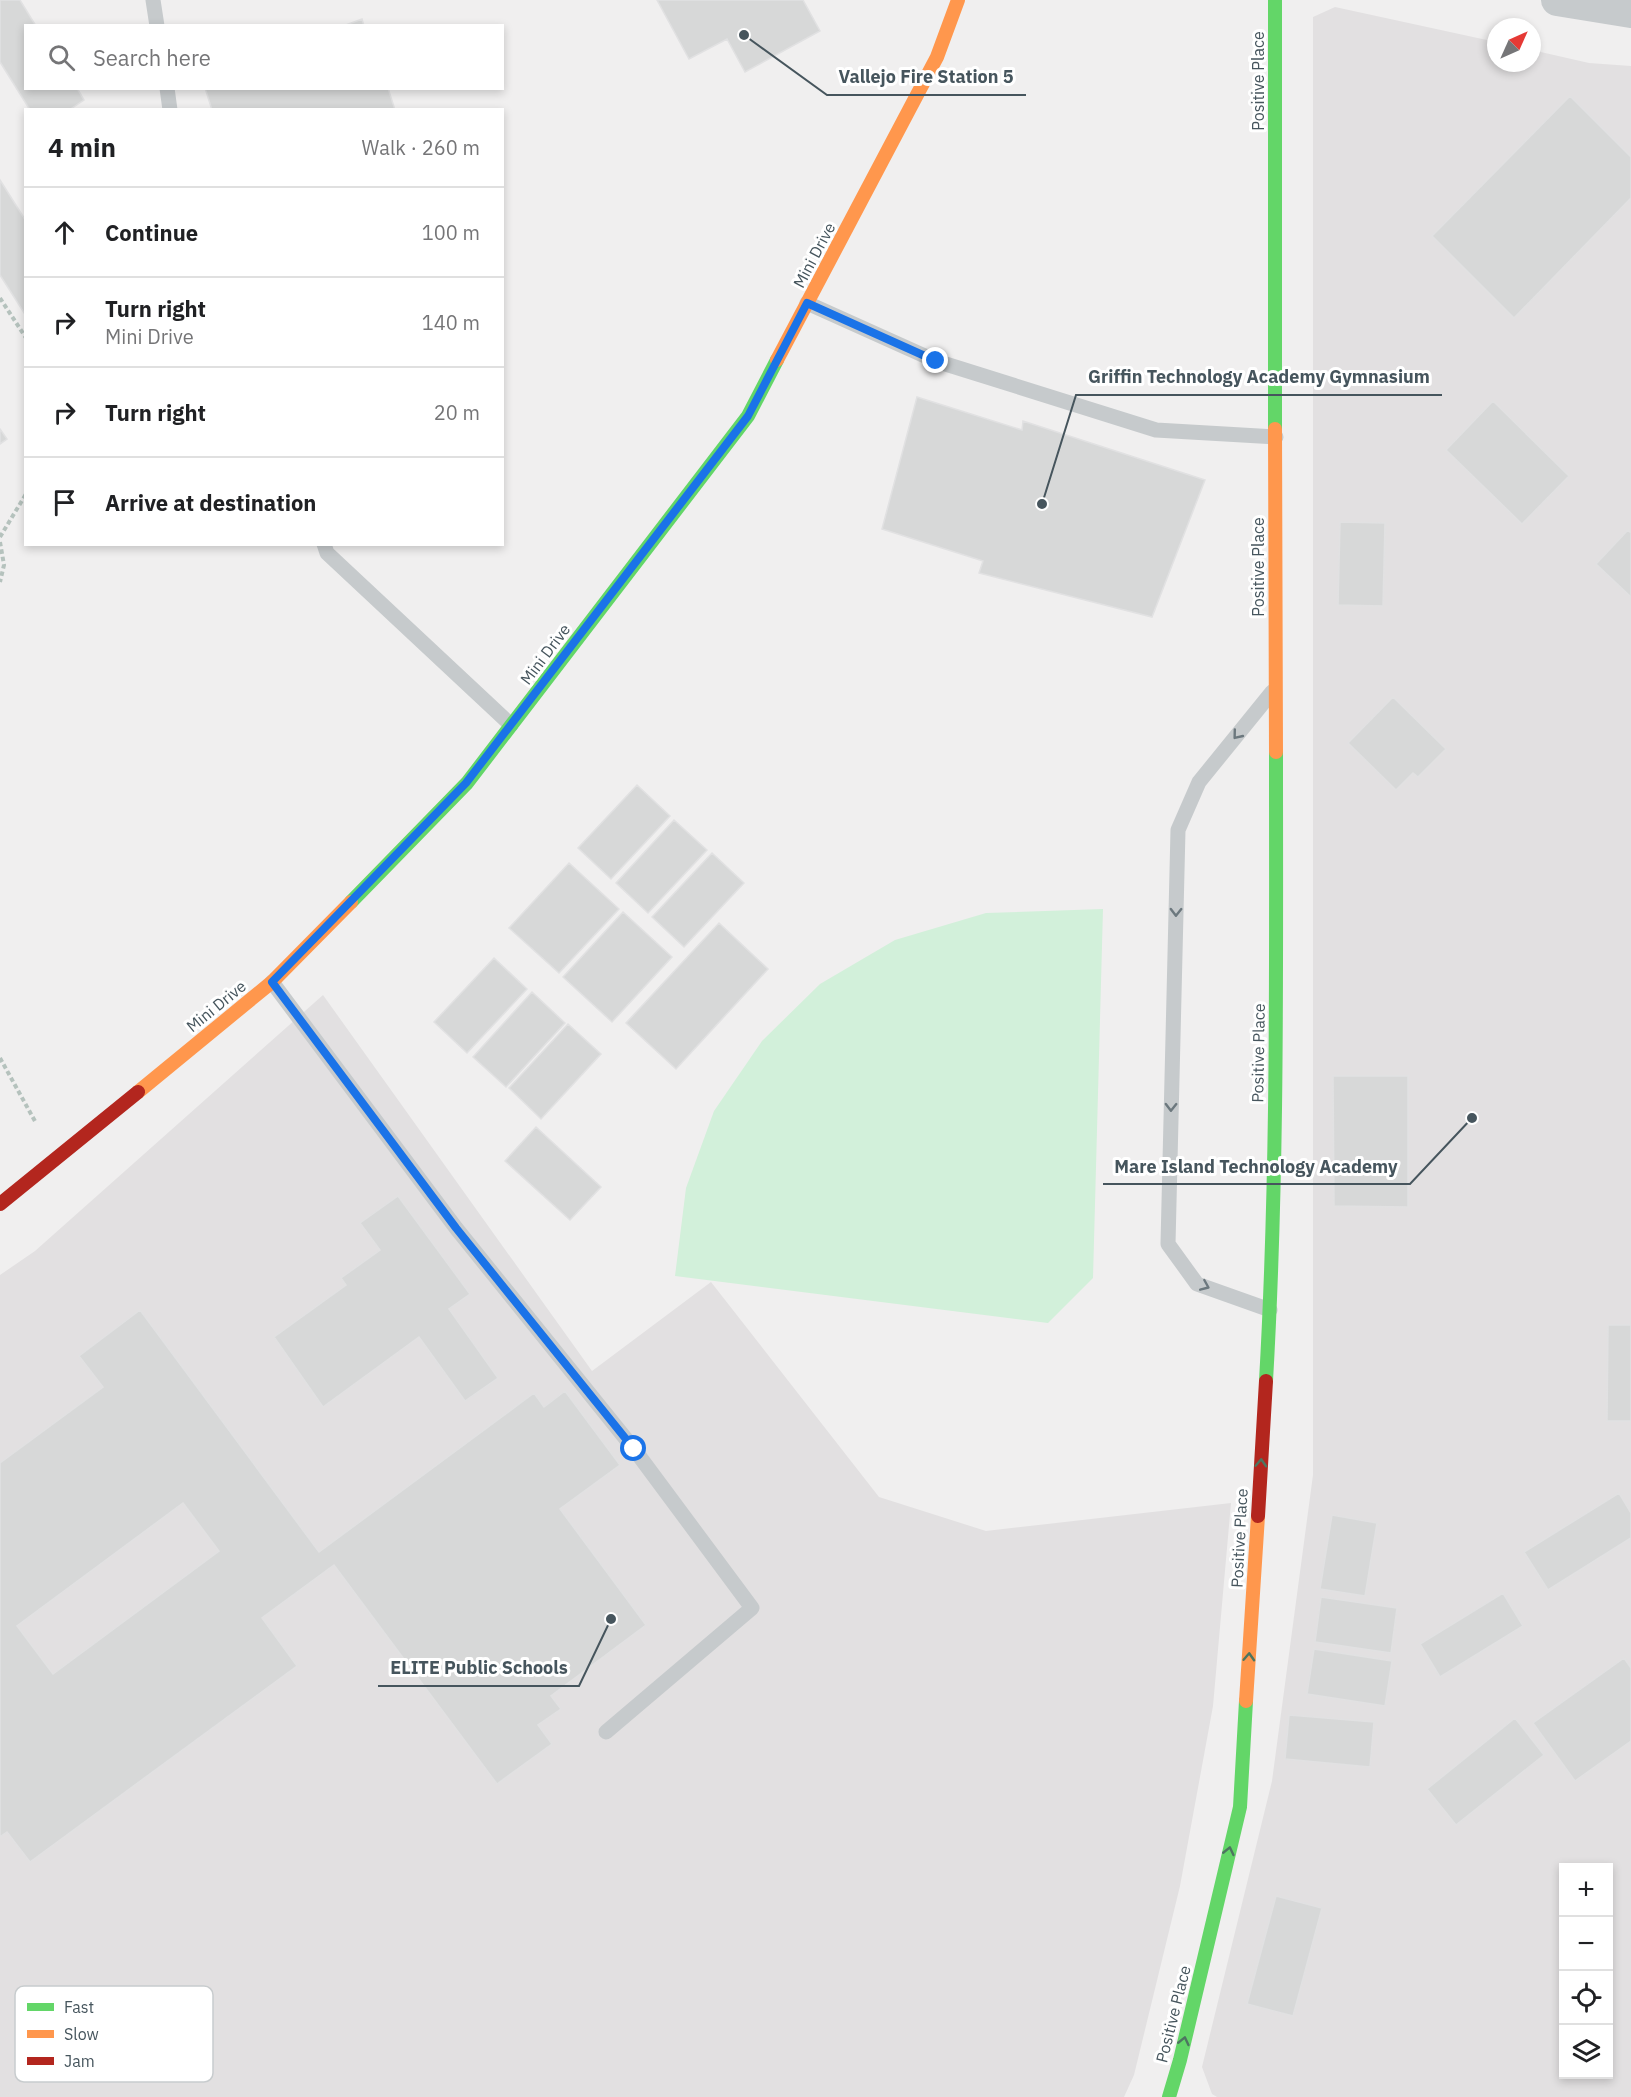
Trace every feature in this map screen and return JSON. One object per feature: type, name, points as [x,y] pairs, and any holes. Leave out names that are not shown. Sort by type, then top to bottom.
[{"type":"street","name":"Mini Drive","points":[[0,1204],[272,982],[466,783],[748,416],[937,57],[958,0]]},
{"type":"street","name":"Positive Place","points":[[1169,2097],[1240,1807],[1270,1310],[1276,1026],[1275,0]]},
{"type":"street","points":[[1557,0],[1631,12]]},
{"type":"lane","points":[[153,0],[157,24]]},
{"type":"lane","points":[[167,90],[170,108]]},
{"type":"lane","points":[[807,303],[936,361],[1156,430],[1276,437]]},
{"type":"lane","points":[[325,546],[327,553],[511,725]]},
{"type":"lane","points":[[1270,1310],[1197,1284],[1168,1244],[1178,830],[1199,782],[1274,689]]},
{"type":"lane","points":[[272,982],[456,1228],[634,1449],[752,1608],[606,1732]]},
{"type":"path","points":[[0,298],[24,335]]},
{"type":"path","points":[[0,537],[24,497]]},
{"type":"path","points":[[0,542],[4,565],[0,582]]},
{"type":"path","points":[[0,1058],[36,1123]]},
{"type":"shaded area","points":[[1335,7],[1487,40],[1487,72],[1541,72],[1541,52],[1589,63],[1631,66],[1631,2097],[1217,2097],[1212,2094],[1202,2067],[1272,1781],[1313,1475],[1313,17]]},
{"type":"shaded area","points":[[323,995],[592,1371],[711,1282],[879,1497],[986,1531],[1231,1503],[1213,1706],[1180,1886],[1134,2075],[1124,2097],[0,2097],[0,1275],[35,1251]]},
{"type":"green space","points":[[1103,909],[1093,1278],[1048,1323],[675,1276],[686,1188],[714,1111],[762,1041],[820,984],[895,940],[986,913]]},
{"type":"building","points":[[0,0],[20,0],[35,24],[24,24],[24,90],[78,90],[84,100],[72,108],[29,108],[0,62]]},
{"type":"building","points":[[657,0],[803,0],[820,31],[745,72],[727,39],[689,59]]},
{"type":"building","points":[[362,19],[363,24],[348,24]]},
{"type":"building","points":[[206,90],[389,90],[394,108],[211,108]]},
{"type":"building","points":[[1570,96],[1631,157],[1631,198],[1514,318],[1432,236]]},
{"type":"building","points":[[0,180],[24,218],[24,313],[0,275]]},
{"type":"building","points":[[917,397],[1022,430],[1023,421],[1205,480],[1152,617],[979,573],[983,561],[882,529]]},
{"type":"building","points":[[1493,401],[1569,476],[1522,524],[1446,450]]},
{"type":"building","points":[[0,429],[7,439],[0,444]]},
{"type":"building","points":[[1340,522],[1385,523],[1383,606],[1338,605]]},
{"type":"building","points":[[1628,530],[1631,533],[1631,597],[1596,564]]},
{"type":"building","points":[[1393,697],[1446,749],[1418,777],[1413,773],[1396,790],[1348,743]]},
{"type":"building","points":[[637,785],[670,816],[611,879],[578,848]]},
{"type":"building","points":[[674,820],[707,850],[648,913],[616,883]]},
{"type":"building","points":[[712,853],[744,883],[684,947],[652,917]]},
{"type":"building","points":[[569,863],[619,909],[559,973],[509,928]]},
{"type":"building","points":[[623,912],[672,957],[612,1022],[563,977]]},
{"type":"building","points":[[719,923],[768,969],[676,1069],[626,1023]]},
{"type":"building","points":[[494,958],[527,989],[467,1053],[434,1022]]},
{"type":"building","points":[[532,992],[565,1023],[506,1087],[473,1057]]},
{"type":"building","points":[[568,1024],[601,1054],[541,1119],[509,1088]]},
{"type":"building","points":[[1333,1076],[1408,1076],[1408,1207],[1334,1206]]},
{"type":"building","points":[[536,1127],[601,1187],[570,1220],[505,1161]]},
{"type":"building","points":[[398,1196],[470,1294],[449,1309],[498,1378],[465,1401],[419,1337],[323,1407],[274,1337],[346,1285],[341,1278],[380,1250],[360,1223]]},
{"type":"building","points":[[140,1310],[319,1552],[534,1393],[544,1407],[565,1391],[620,1465],[560,1509],[646,1625],[551,1696],[561,1709],[538,1725],[552,1744],[497,1784],[334,1565],[262,1618],[297,1666],[30,1862],[7,1832],[0,1837],[0,1463],[103,1387],[79,1356]],"holes":[[[183,1503],[219,1551],[53,1674],[17,1626]]]},
{"type":"building","points":[[1608,1325],[1631,1325],[1631,1421],[1607,1421]]},
{"type":"building","points":[[1619,1493],[1631,1513],[1631,1538],[1548,1590],[1524,1552]]},
{"type":"building","points":[[1332,1515],[1377,1523],[1365,1596],[1320,1589]]},
{"type":"building","points":[[1503,1593],[1523,1626],[1440,1677],[1420,1644]]},
{"type":"building","points":[[1321,1597],[1397,1608],[1391,1653],[1315,1642]]},
{"type":"building","points":[[1314,1649],[1392,1661],[1385,1706],[1307,1694]]},
{"type":"building","points":[[1624,1658],[1631,1668],[1631,1741],[1575,1781],[1533,1723]]},
{"type":"building","points":[[1289,1715],[1374,1722],[1370,1767],[1285,1759]]},
{"type":"building","points":[[1515,1718],[1544,1755],[1456,1825],[1427,1789]]},
{"type":"building","points":[[1276,1896],[1322,1908],[1293,2016],[1247,2004]]},
{"type":"traffic: fast","points":[[1275,0],[1275,429]]},
{"type":"traffic: fast","points":[[351,902],[467,783],[748,416],[777,360]]},
{"type":"traffic: fast","points":[[1266,1381],[1273,1224],[1276,752]]},
{"type":"traffic: fast","points":[[1169,2097],[1180,2060],[1240,1807],[1246,1701]]},
{"type":"traffic: slow","points":[[777,360],[937,57],[958,0]]},
{"type":"traffic: slow","points":[[1275,429],[1276,752]]},
{"type":"traffic: slow","points":[[138,1092],[272,982],[351,902]]},
{"type":"traffic: slow","points":[[1246,1701],[1258,1516]]},
{"type":"traffic: jam","points":[[0,1204],[138,1092]]},
{"type":"traffic: jam","points":[[1258,1516],[1266,1381]]},
{"type":"place","name":"Vallejo Fire Station 5","points":[[744,35]]},
{"type":"place","name":"Griffin Technology Academy Gymnasium","points":[[1042,504]]},
{"type":"place","name":"Mare Island Technology Academy","points":[[1472,1118]]},
{"type":"place","name":"ELITE Public Schools","points":[[611,1619]]},
{"type":"route","points":[[634,1449],[456,1228],[272,982],[466,783],[748,416],[807,303],[936,361]]}]
